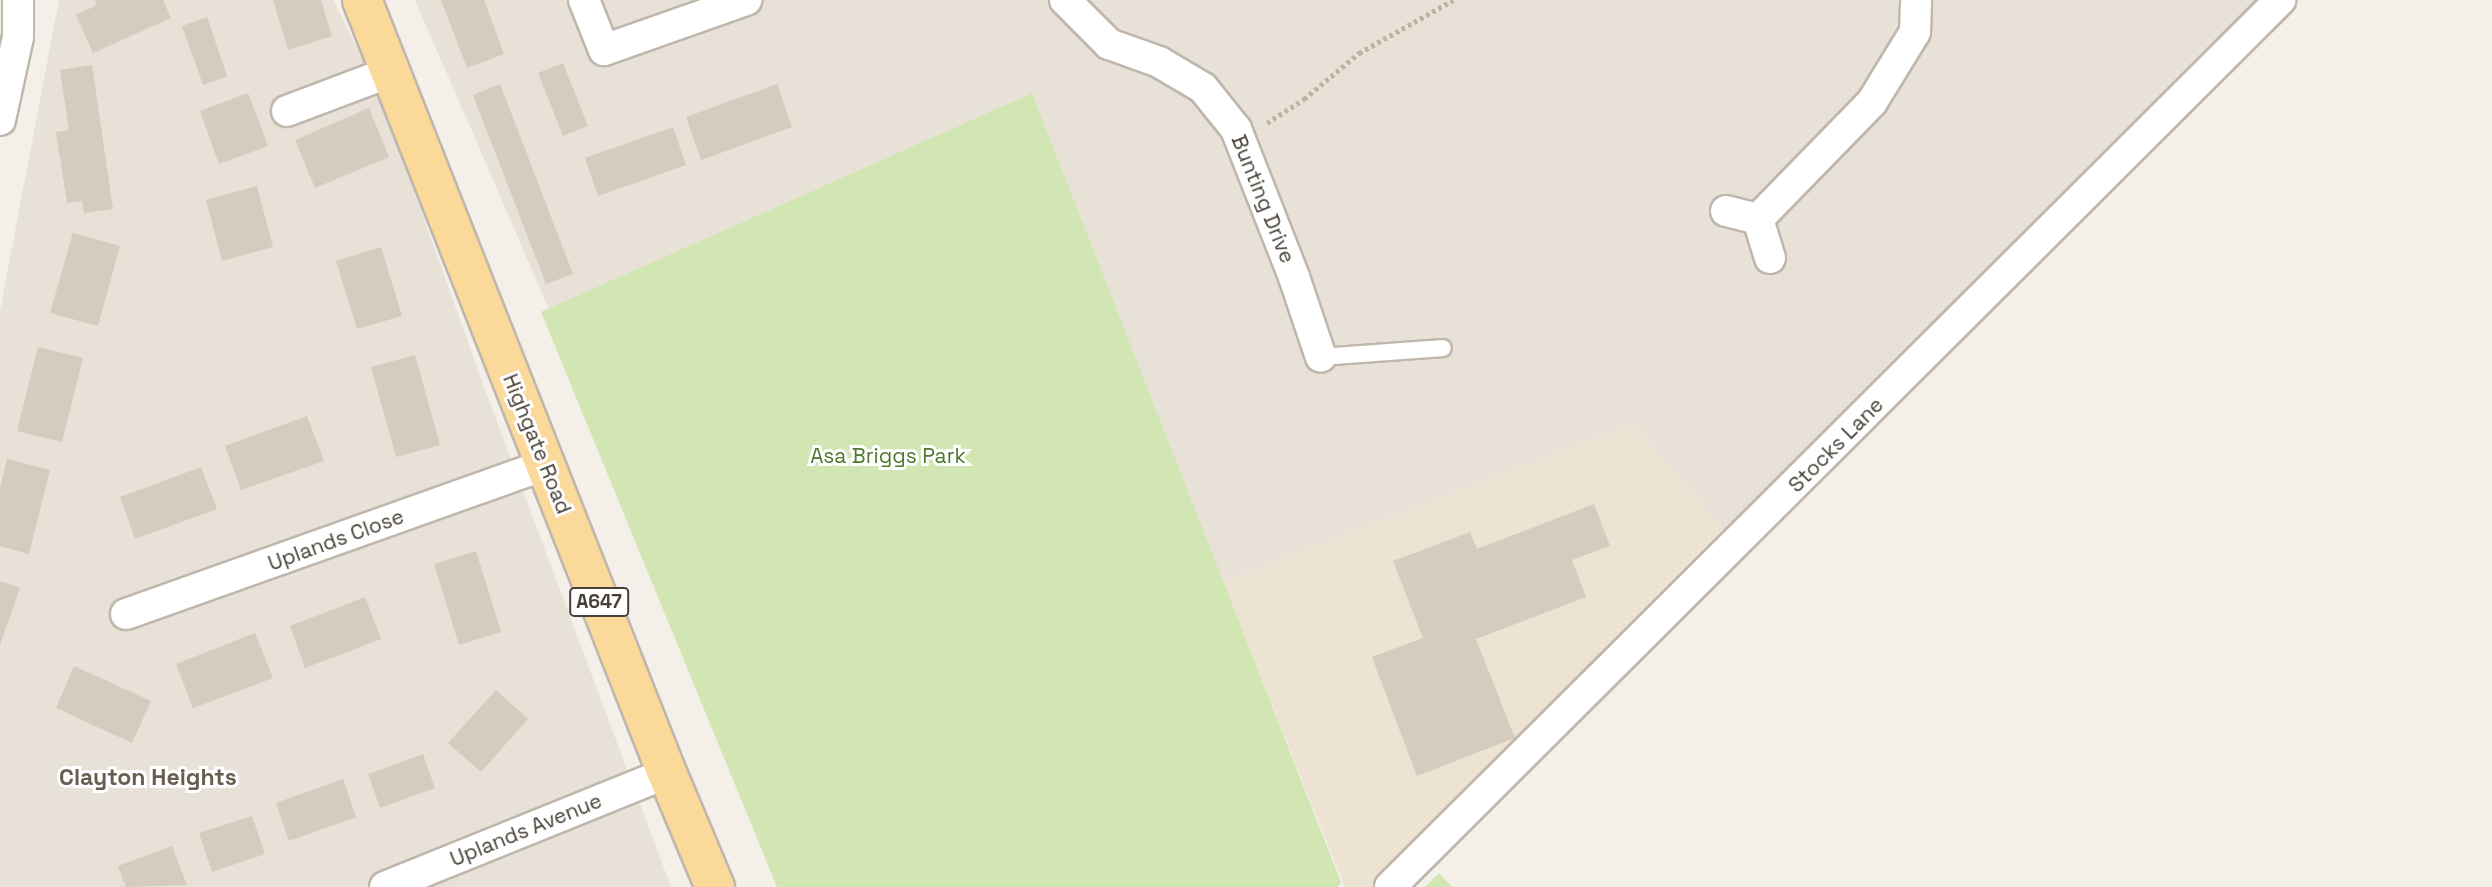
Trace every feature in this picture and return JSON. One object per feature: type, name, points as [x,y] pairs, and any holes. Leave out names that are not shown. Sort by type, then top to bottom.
[{"type":"main road","name":"Highgate Road","points":[[362,0],[544,465],[715,887]]},
{"type":"street","points":[[0,120],[9,36],[18,0]]},
{"type":"street","points":[[584,0],[604,50],[746,0]]},
{"type":"street","name":"Bunting Drive","points":[[1065,0],[1109,44],[1159,62],[1203,88],[1236,129],[1294,277],[1321,357]]},
{"type":"street","points":[[1758,219],[1872,102],[1915,32],[1916,0]]},
{"type":"street","name":"Stocks Lane","points":[[1390,887],[1683,599],[2280,0]]},
{"type":"street","points":[[287,111],[390,72]]},
{"type":"street","points":[[1726,211],[1758,219]]},
{"type":"street","points":[[1758,219],[1770,258]]},
{"type":"street","name":"Uplands Close","points":[[126,614],[544,465]]},
{"type":"street","name":"Uplands Avenue","points":[[385,887],[667,773]]},
{"type":"lane","points":[[1321,357],[1443,348]]},
{"type":"path","points":[[1240,140],[1304,99],[1359,53],[1453,0]]},
{"type":"shaded area","points":[[59,0],[333,0],[377,87],[484,387],[671,887],[0,887],[0,311]]},
{"type":"shaded area","points":[[415,0],[2280,0],[1734,541],[1632,424],[1223,582],[1032,93],[549,309]]},
{"type":"shaded area","points":[[1632,424],[1734,541],[1373,887],[1345,887],[1223,582]]},
{"type":"green space","name":"Asa Briggs Park","points":[[1032,93],[1341,882],[1338,887],[777,887],[541,312]]},
{"type":"green space","points":[[1439,873],[1452,887],[1425,887]]},
{"type":"building","points":[[95,0],[163,0],[171,18],[93,53],[76,15],[97,5]]},
{"type":"building","points":[[273,0],[321,0],[332,36],[288,50]]},
{"type":"building","points":[[441,0],[484,0],[504,54],[467,68]]},
{"type":"building","points":[[207,17],[227,76],[203,85],[182,26]]},
{"type":"building","points":[[563,63],[588,126],[563,136],[538,73]]},
{"type":"building","points":[[92,65],[113,209],[84,213],[82,201],[67,203],[56,132],[69,130],[60,70]]},
{"type":"building","points":[[500,84],[573,274],[546,284],[473,95]]},
{"type":"building","points":[[777,84],[792,127],[701,160],[686,117]]},
{"type":"building","points":[[248,93],[268,146],[219,164],[200,111]]},
{"type":"building","points":[[369,108],[389,157],[315,188],[295,140]]},
{"type":"building","points":[[673,127],[686,165],[598,196],[585,158]]},
{"type":"building","points":[[257,186],[273,247],[222,261],[206,200]]},
{"type":"building","points":[[73,233],[120,246],[98,326],[50,313]]},
{"type":"building","points":[[381,247],[402,316],[357,329],[336,261]]},
{"type":"building","points":[[38,347],[83,358],[62,442],[17,431]]},
{"type":"building","points":[[415,355],[440,445],[396,457],[371,367]]},
{"type":"building","points":[[307,416],[324,461],[241,490],[225,446]]},
{"type":"building","points":[[7,459],[50,470],[29,554],[0,546],[0,488]]},
{"type":"building","points":[[201,467],[217,509],[135,539],[120,497]]},
{"type":"building","points":[[1594,504],[1610,546],[1572,560],[1586,597],[1476,639],[1515,738],[1417,776],[1372,657],[1423,638],[1393,561],[1470,532],[1477,549]]},
{"type":"building","points":[[476,551],[501,632],[459,645],[434,564]]},
{"type":"building","points":[[0,581],[20,588],[0,645]]},
{"type":"building","points":[[365,597],[381,639],[305,668],[290,626]]},
{"type":"building","points":[[255,633],[273,678],[193,708],[176,664]]},
{"type":"building","points":[[74,666],[151,701],[132,743],[56,708]]},
{"type":"building","points":[[496,690],[528,719],[481,772],[448,743]]},
{"type":"building","points":[[423,754],[435,788],[380,808],[368,774]]},
{"type":"building","points":[[343,779],[356,817],[289,841],[276,803]]},
{"type":"building","points":[[252,816],[265,854],[212,872],[199,833]]},
{"type":"building","points":[[172,846],[187,885],[126,887],[118,866]]},
{"type":"district","name":"Clayton Heights","points":[[148,777]]}]
